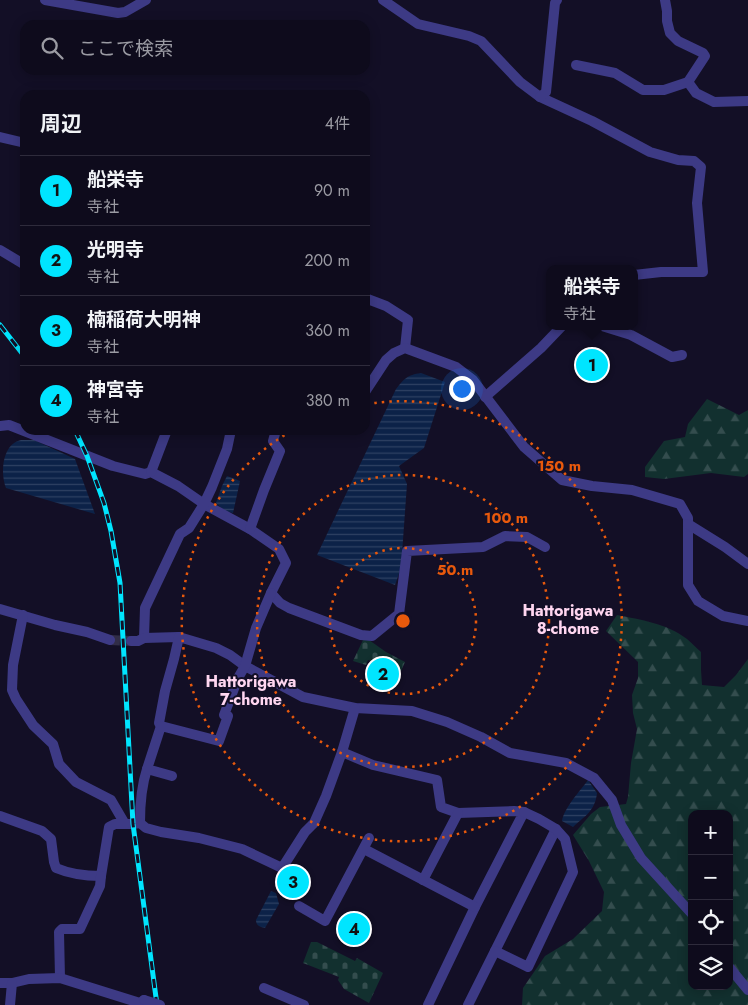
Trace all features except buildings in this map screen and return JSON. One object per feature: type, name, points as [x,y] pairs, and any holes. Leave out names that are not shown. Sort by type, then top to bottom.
[{"type":"street","points":[[45,0],[118,13],[125,12],[146,0]]},
{"type":"street","points":[[383,0],[418,24],[469,36],[481,41],[520,82],[540,97],[592,121],[650,152],[678,160],[694,161],[701,167],[697,203],[703,272],[660,272],[638,275]]},
{"type":"street","points":[[540,97],[546,92],[555,3],[557,0]]},
{"type":"street","points":[[576,65],[615,73],[643,90],[664,90],[688,82],[705,56],[703,53],[678,41],[670,33],[665,0]]},
{"type":"street","points":[[688,82],[696,93],[714,102],[748,101]]},
{"type":"street","points":[[0,137],[20,142]]},
{"type":"street","points":[[0,250],[20,262]]},
{"type":"street","points":[[370,300],[386,306],[408,320],[405,348]]},
{"type":"street","points":[[485,397],[541,348],[558,330]]},
{"type":"street","points":[[615,330],[631,335],[672,357],[682,355]]},
{"type":"street","points":[[370,384],[386,360],[394,353],[405,348],[456,367],[473,380],[524,448],[562,480],[592,486],[632,490],[680,504],[688,518],[688,585],[698,602],[723,616],[748,621]]},
{"type":"street","points":[[0,426],[9,425],[20,429]]},
{"type":"street","points":[[34,435],[113,466],[146,474],[152,472],[178,486],[204,504],[250,529],[278,549],[286,564],[256,628],[245,666],[238,678],[224,714],[228,716],[219,740],[161,726]]},
{"type":"street","points":[[152,472],[165,435]]},
{"type":"street","points":[[144,638],[145,608],[180,534],[189,528],[204,504],[212,487],[230,435]]},
{"type":"street","points":[[250,529],[280,451],[273,441],[275,435]]},
{"type":"street","points":[[688,524],[748,564]]},
{"type":"street","points":[[271,593],[280,603],[289,608],[361,635],[372,636],[399,614],[407,551],[483,547],[506,536],[528,537],[546,547]]},
{"type":"street","points":[[0,609],[110,640]]},
{"type":"street","points":[[23,615],[13,665],[12,690],[16,699],[33,725],[53,744],[58,764],[76,782],[110,800],[125,824]]},
{"type":"street","points":[[179,637],[165,691],[159,723],[161,726],[144,779],[140,802],[140,822],[146,828],[199,838],[242,849],[280,867],[284,865],[305,832],[314,823],[342,752],[355,708]]},
{"type":"street","points":[[131,641],[138,641],[144,638],[179,637],[216,648],[245,666],[302,696],[355,708],[412,711],[447,722],[481,737],[510,753],[566,763],[594,778],[612,800],[621,825],[641,858],[688,910]]},
{"type":"street","points":[[342,752],[373,765],[437,780],[441,807],[458,813],[524,812],[556,829],[565,839],[573,872],[528,967],[495,951]]},
{"type":"street","points":[[147,769],[172,776]]},
{"type":"street","points":[[428,1005],[475,907],[524,812]]},
{"type":"street","points":[[423,880],[458,813]]},
{"type":"street","points":[[0,816],[42,831],[51,839],[56,868],[67,873],[101,876]]},
{"type":"street","points":[[60,978],[59,932],[62,929],[80,929],[100,886],[108,827],[115,824],[140,822]]},
{"type":"street","points":[[468,1005],[556,829]]},
{"type":"street","points":[[299,906],[325,921],[369,838]]},
{"type":"street","points":[[364,849],[475,907]]},
{"type":"street","points":[[733,972],[748,990]]},
{"type":"street","points":[[0,982],[12,983],[29,979],[60,978],[142,1003],[160,1005]]},
{"type":"street","points":[[10,1005],[12,983]]},
{"type":"street","points":[[264,988],[304,1005]]},
{"type":"green space","points":[[707,399],[739,415],[748,410],[748,474],[744,477],[711,473],[664,479],[645,477],[645,467],[664,441],[685,437],[688,424]]},
{"type":"green space","points":[[617,615],[671,629],[687,639],[701,652],[702,685],[724,687],[748,659],[748,1005],[522,1005],[523,988],[545,956],[573,939],[602,911],[604,892],[589,861],[573,835],[591,814],[600,807],[626,804],[637,729],[633,713],[632,695],[638,678],[638,662],[606,631]]},
{"type":"green space","points":[[363,640],[369,640],[405,662],[401,671],[368,660],[366,665],[353,661]]},
{"type":"green space","points":[[311,942],[317,942],[355,961],[357,958],[383,973],[369,1003],[344,989],[338,980],[339,977],[303,963]]},
{"type":"water","points":[[421,373],[445,382],[424,448],[399,466],[407,484],[401,568],[395,585],[317,555],[396,389],[406,378]]},
{"type":"water","points":[[21,440],[34,440],[75,459],[95,514],[6,488],[3,467],[6,453],[10,447]]},
{"type":"water","points":[[227,476],[240,481],[233,513],[224,510],[216,503]]},
{"type":"water","points":[[588,780],[597,793],[596,799],[589,813],[573,827],[562,821],[563,816]]},
{"type":"water","points":[[271,891],[276,893],[279,904],[265,928],[258,926],[256,920]]},
{"type":"tunnel","points":[[110,640],[131,641]]},
{"type":"railway","points":[[0,325],[20,351]]},
{"type":"railway","points":[[77,435],[104,503],[120,583],[133,824],[157,1005]]},
{"type":"place","name":"船栄寺","points":[[592,365]]},
{"type":"place","name":"光明寺","points":[[383,674]]},
{"type":"place","name":"楠稲荷大明神","points":[[293,882]]},
{"type":"place","name":"神宮寺","points":[[354,929]]},
{"type":"district","name":"Hattorigawa 8-chome","points":[[568,619]]},
{"type":"district","name":"Hattorigawa 7-chome","points":[[251,690]]}]
